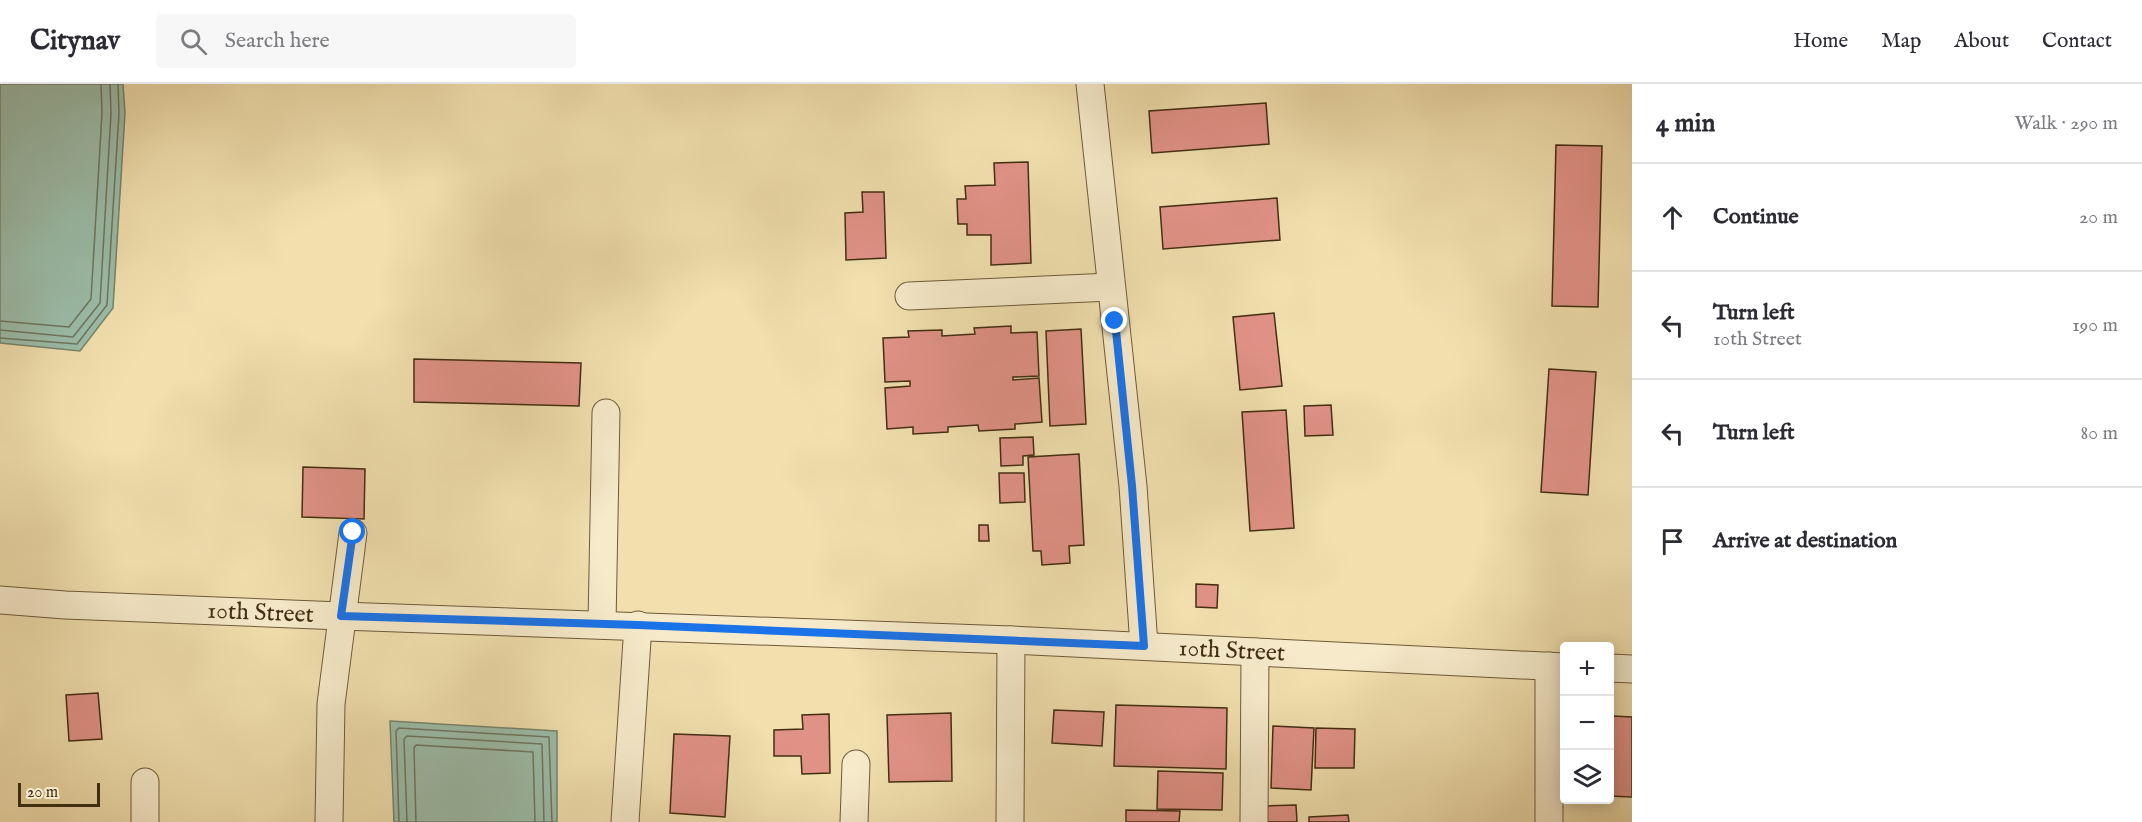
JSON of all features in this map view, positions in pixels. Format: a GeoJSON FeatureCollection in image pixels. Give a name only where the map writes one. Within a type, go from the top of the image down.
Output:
{"type":"FeatureCollection","features":[{"type":"Feature","properties":{"kind":"street"},"geometry":{"type":"LineString","coordinates":[[1090,84],[1132,486],[1144,646]]}},
{"type":"Feature","properties":{"kind":"street"},"geometry":{"type":"LineString","coordinates":[[909,296],[1111,287]]}},
{"type":"Feature","properties":{"kind":"street"},"geometry":{"type":"LineString","coordinates":[[602,624],[606,413]]}},
{"type":"Feature","properties":{"kind":"street"},"geometry":{"type":"LineString","coordinates":[[328,822],[331,704],[353,532]]}},
{"type":"Feature","properties":{"kind":"street","name":"10th Street"},"geometry":{"type":"LineString","coordinates":[[0,600],[65,605],[341,616],[1011,640],[1557,667]]}},
{"type":"Feature","properties":{"kind":"street"},"geometry":{"type":"LineString","coordinates":[[625,822],[638,625]]}},
{"type":"Feature","properties":{"kind":"street"},"geometry":{"type":"LineString","coordinates":[[1010,822],[1011,640]]}},
{"type":"Feature","properties":{"kind":"street"},"geometry":{"type":"LineString","coordinates":[[1254,822],[1255,652]]}},
{"type":"Feature","properties":{"kind":"street"},"geometry":{"type":"LineString","coordinates":[[1549,822],[1557,667]]}},
{"type":"Feature","properties":{"kind":"street"},"geometry":{"type":"LineString","coordinates":[[1614,668],[1632,669]]}},
{"type":"Feature","properties":{"kind":"street"},"geometry":{"type":"LineString","coordinates":[[854,822],[856,764]]}},
{"type":"Feature","properties":{"kind":"street"},"geometry":{"type":"LineString","coordinates":[[145,782],[145,822]]}},
{"type":"Feature","properties":{"kind":"water"},"geometry":{"type":"Polygon","coordinates":[[[0,84],[123,84],[125,113],[113,308],[80,351],[0,343],[0,84]]]}},
{"type":"Feature","properties":{"kind":"water"},"geometry":{"type":"Polygon","coordinates":[[[390,721],[557,731],[557,822],[394,822],[390,721]]]}},
{"type":"Feature","properties":{"kind":"building"},"geometry":{"type":"Polygon","coordinates":[[[1266,103],[1269,144],[1152,153],[1149,111],[1266,103]]]}},
{"type":"Feature","properties":{"kind":"building"},"geometry":{"type":"Polygon","coordinates":[[[1556,145],[1602,146],[1598,307],[1552,306],[1556,145]]]}},
{"type":"Feature","properties":{"kind":"building"},"geometry":{"type":"Polygon","coordinates":[[[1028,162],[1031,263],[991,265],[991,235],[967,235],[967,224],[958,224],[957,199],[966,199],[965,186],[995,185],[994,163],[1028,162]]]}},
{"type":"Feature","properties":{"kind":"building"},"geometry":{"type":"Polygon","coordinates":[[[862,192],[884,192],[886,258],[846,260],[845,213],[863,212],[862,192]]]}},
{"type":"Feature","properties":{"kind":"building"},"geometry":{"type":"Polygon","coordinates":[[[1277,198],[1280,240],[1163,249],[1160,207],[1277,198]]]}},
{"type":"Feature","properties":{"kind":"building"},"geometry":{"type":"Polygon","coordinates":[[[1274,313],[1282,386],[1240,390],[1233,317],[1274,313]]]}},
{"type":"Feature","properties":{"kind":"building"},"geometry":{"type":"Polygon","coordinates":[[[1011,326],[1011,333],[1037,332],[1039,376],[1013,377],[1013,380],[1039,378],[1042,422],[1015,424],[1015,429],[979,431],[978,425],[948,427],[948,432],[913,434],[913,427],[887,429],[885,388],[910,386],[910,381],[885,382],[883,338],[909,337],[908,331],[942,330],[942,336],[975,334],[974,328],[1011,326]]]}},
{"type":"Feature","properties":{"kind":"building"},"geometry":{"type":"Polygon","coordinates":[[[1081,329],[1086,424],[1050,426],[1046,331],[1081,329]]]}},
{"type":"Feature","properties":{"kind":"building"},"geometry":{"type":"Polygon","coordinates":[[[414,359],[581,363],[579,406],[414,402],[414,359]]]}},
{"type":"Feature","properties":{"kind":"building"},"geometry":{"type":"Polygon","coordinates":[[[1549,369],[1596,372],[1588,495],[1541,492],[1549,369]]]}},
{"type":"Feature","properties":{"kind":"building"},"geometry":{"type":"Polygon","coordinates":[[[1331,405],[1333,435],[1305,436],[1304,406],[1331,405]]]}},
{"type":"Feature","properties":{"kind":"building"},"geometry":{"type":"Polygon","coordinates":[[[1286,410],[1294,528],[1250,531],[1242,412],[1286,410]]]}},
{"type":"Feature","properties":{"kind":"building"},"geometry":{"type":"Polygon","coordinates":[[[1033,437],[1034,455],[1023,456],[1023,465],[1001,466],[1000,438],[1033,437]]]}},
{"type":"Feature","properties":{"kind":"building"},"geometry":{"type":"Polygon","coordinates":[[[1079,454],[1084,545],[1069,546],[1070,563],[1042,565],[1041,551],[1033,551],[1028,457],[1079,454]]]}},
{"type":"Feature","properties":{"kind":"building"},"geometry":{"type":"Polygon","coordinates":[[[303,467],[365,469],[364,519],[302,517],[303,467]]]}},
{"type":"Feature","properties":{"kind":"building"},"geometry":{"type":"Polygon","coordinates":[[[999,473],[1024,473],[1025,502],[1000,503],[999,473]]]}},
{"type":"Feature","properties":{"kind":"building"},"geometry":{"type":"Polygon","coordinates":[[[979,525],[988,525],[989,541],[979,541],[979,525]]]}},
{"type":"Feature","properties":{"kind":"building"},"geometry":{"type":"Polygon","coordinates":[[[1196,584],[1218,585],[1217,608],[1196,607],[1196,584]]]}},
{"type":"Feature","properties":{"kind":"building"},"geometry":{"type":"Polygon","coordinates":[[[98,693],[102,739],[69,741],[66,695],[98,693]]]}},
{"type":"Feature","properties":{"kind":"building"},"geometry":{"type":"Polygon","coordinates":[[[1116,705],[1227,708],[1226,769],[1114,766],[1116,705]]]}},
{"type":"Feature","properties":{"kind":"building"},"geometry":{"type":"Polygon","coordinates":[[[1054,710],[1104,712],[1102,746],[1052,743],[1054,710]]]}},
{"type":"Feature","properties":{"kind":"building"},"geometry":{"type":"Polygon","coordinates":[[[951,713],[952,781],[889,782],[887,715],[951,713]]]}},
{"type":"Feature","properties":{"kind":"building"},"geometry":{"type":"Polygon","coordinates":[[[829,714],[830,773],[802,774],[801,756],[774,756],[774,730],[803,729],[802,715],[829,714]]]}},
{"type":"Feature","properties":{"kind":"building"},"geometry":{"type":"Polygon","coordinates":[[[1614,716],[1632,717],[1632,797],[1614,796],[1614,716]]]}},
{"type":"Feature","properties":{"kind":"building"},"geometry":{"type":"Polygon","coordinates":[[[1273,726],[1314,728],[1311,790],[1271,788],[1273,726]]]}},
{"type":"Feature","properties":{"kind":"building"},"geometry":{"type":"Polygon","coordinates":[[[1316,728],[1355,729],[1354,768],[1315,768],[1316,728]]]}},
{"type":"Feature","properties":{"kind":"building"},"geometry":{"type":"Polygon","coordinates":[[[674,734],[730,736],[725,817],[670,813],[674,734]]]}},
{"type":"Feature","properties":{"kind":"building"},"geometry":{"type":"Polygon","coordinates":[[[1158,771],[1223,773],[1222,810],[1157,809],[1158,771]]]}},
{"type":"Feature","properties":{"kind":"building"},"geometry":{"type":"Polygon","coordinates":[[[1296,805],[1297,822],[1263,822],[1263,806],[1296,805]]]}},
{"type":"Feature","properties":{"kind":"building"},"geometry":{"type":"Polygon","coordinates":[[[1126,810],[1180,811],[1179,822],[1126,822],[1126,810]]]}},
{"type":"Feature","properties":{"kind":"building"},"geometry":{"type":"Polygon","coordinates":[[[1348,815],[1349,822],[1309,822],[1309,817],[1348,815]]]}},
{"type":"Feature","properties":{"kind":"route"},"geometry":{"type":"LineString","coordinates":[[353,532],[341,616],[638,625],[1144,646],[1132,486],[1115,321]]}}]}
